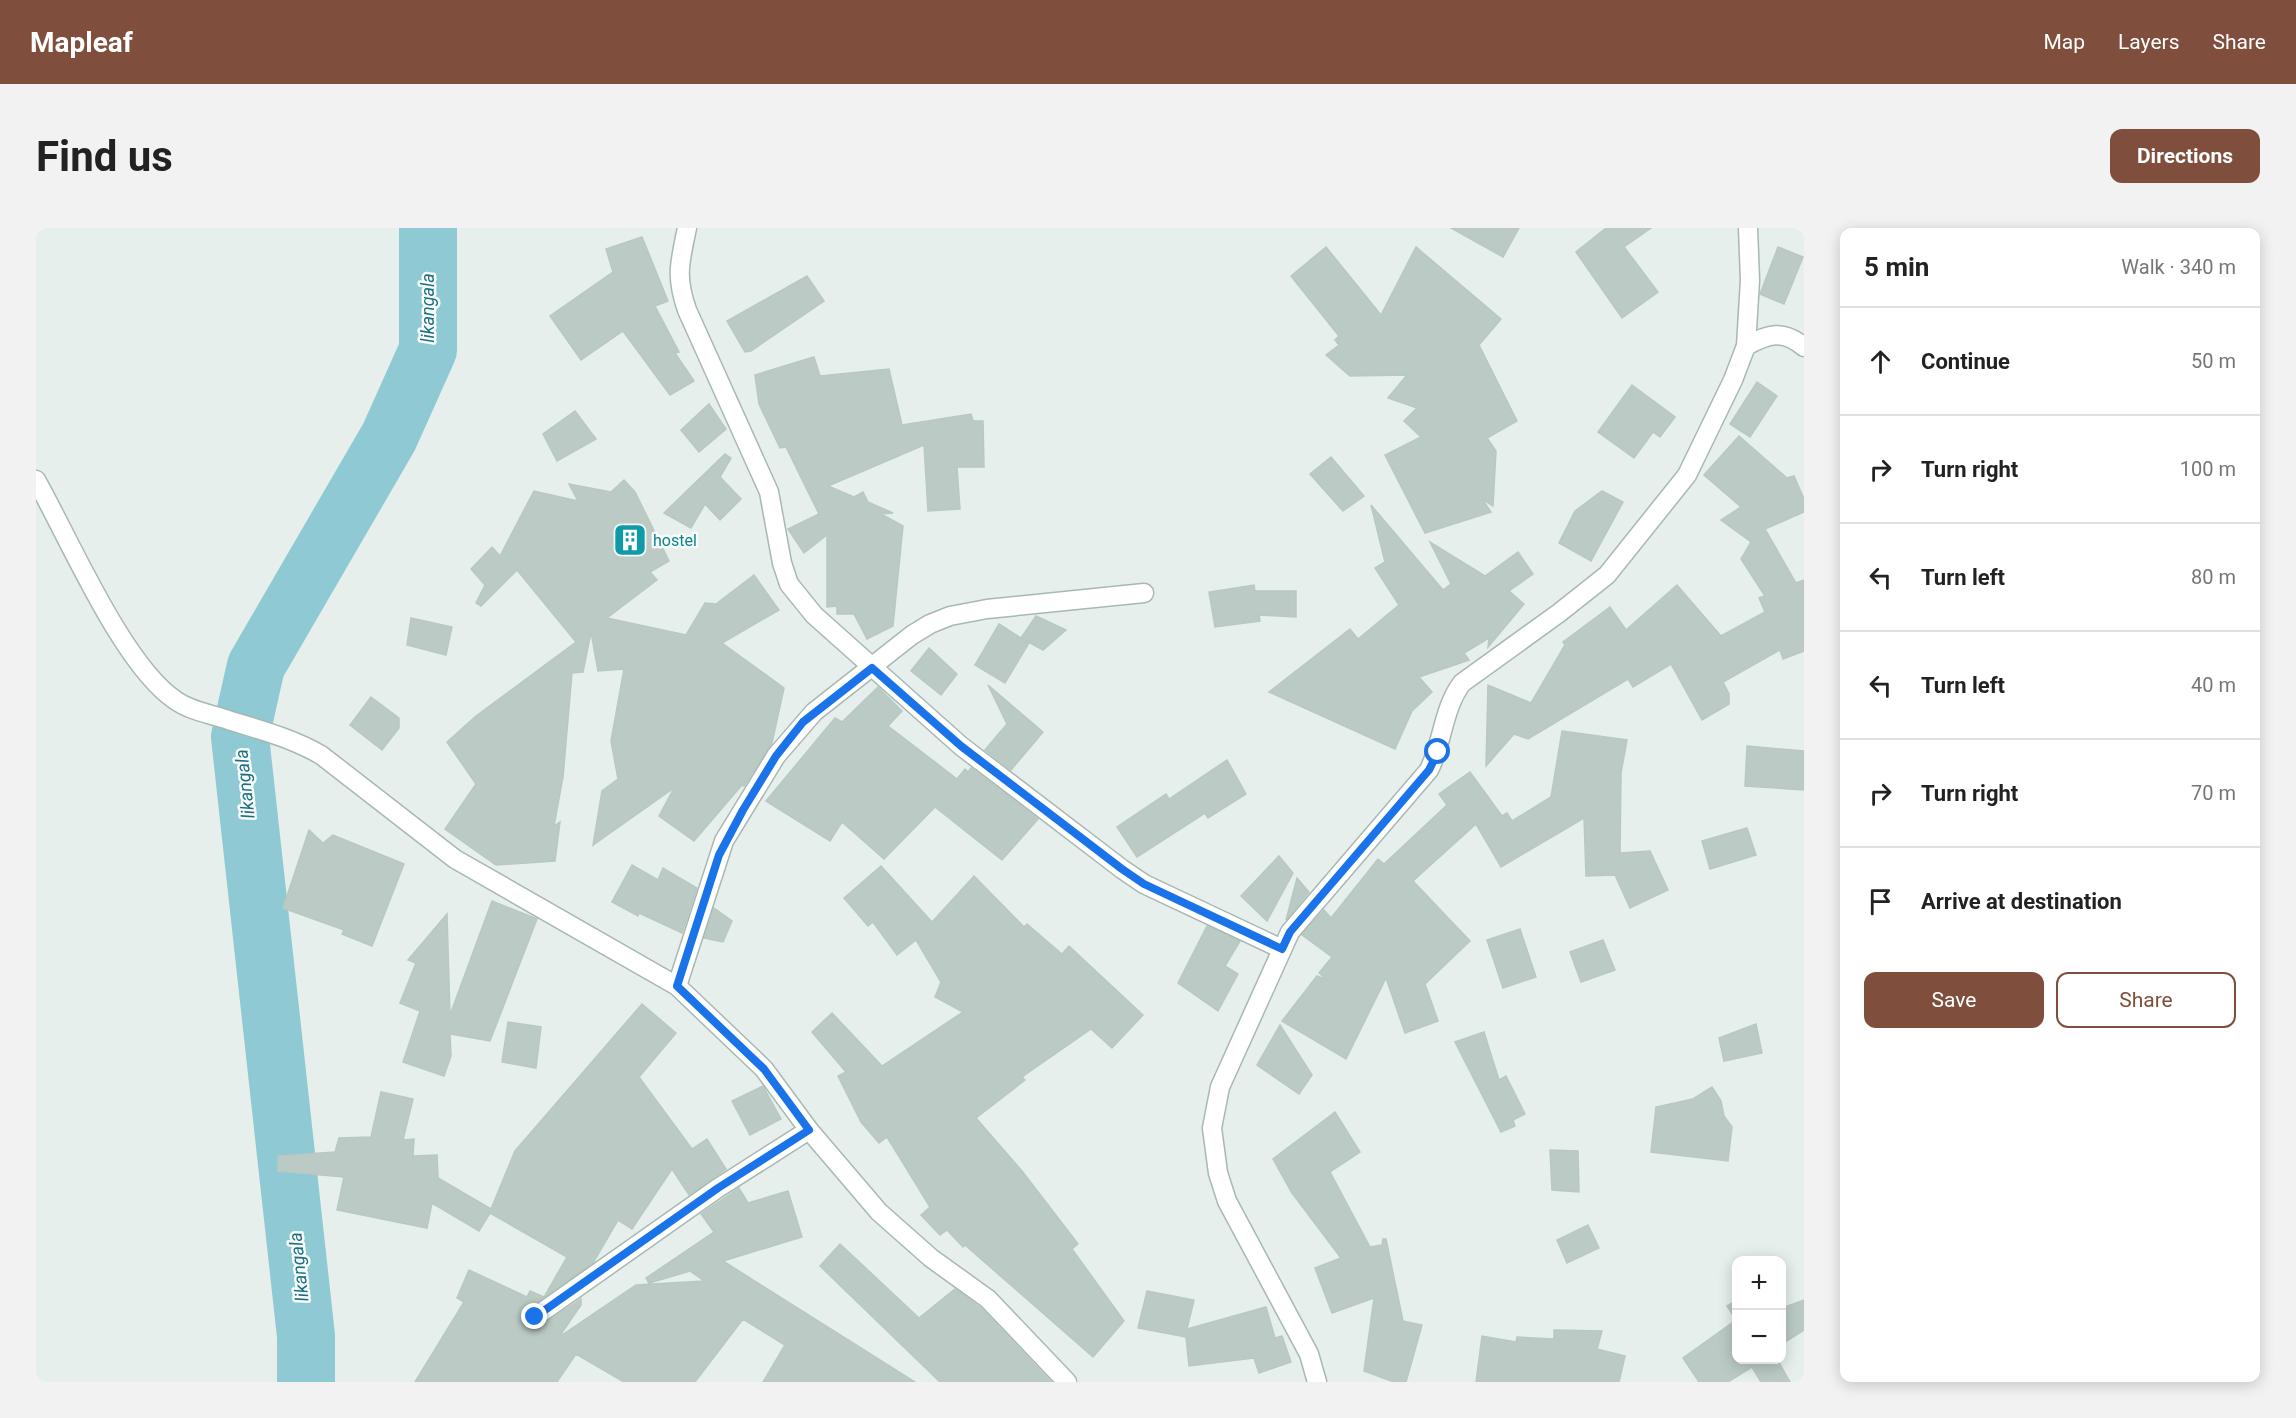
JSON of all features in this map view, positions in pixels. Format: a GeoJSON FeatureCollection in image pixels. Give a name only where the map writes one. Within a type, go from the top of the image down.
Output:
{"type":"FeatureCollection","features":[{"type":"Feature","properties":{"kind":"street"},"geometry":{"type":"LineString","coordinates":[[687,228],[679,266],[679,286],[687,310],[769,492],[782,563],[789,584],[814,615],[961,746],[1122,869],[1144,884],[1282,949]]}},
{"type":"Feature","properties":{"kind":"street"},"geometry":{"type":"LineString","coordinates":[[1317,1382],[1309,1354],[1227,1201],[1218,1173],[1212,1128],[1220,1088],[1290,932],[1429,770],[1438,752],[1453,694],[1462,682],[1559,613],[1607,575],[1680,484],[1733,380],[1746,346],[1749,280],[1748,228]]}},
{"type":"Feature","properties":{"kind":"street"},"geometry":{"type":"LineString","coordinates":[[1746,346],[1764,336],[1778,334],[1790,336],[1804,347]]}},
{"type":"Feature","properties":{"kind":"street"},"geometry":{"type":"LineString","coordinates":[[36,480],[111,619],[154,680],[184,705],[297,741],[321,755],[455,859],[677,986],[764,1069],[809,1130],[879,1212],[931,1258],[988,1299],[1067,1382]]}},
{"type":"Feature","properties":{"kind":"street"},"geometry":{"type":"LineString","coordinates":[[677,986],[724,842],[776,756],[803,722],[917,632],[950,616],[987,609],[1144,593]]}},
{"type":"Feature","properties":{"kind":"street"},"geometry":{"type":"LineString","coordinates":[[535,1317],[718,1188],[809,1130]]}},
{"type":"Feature","properties":{"kind":"building"},"geometry":{"type":"Polygon","coordinates":[[[1451,228],[1519,228],[1503,257],[1451,228]]]}},
{"type":"Feature","properties":{"kind":"building"},"geometry":{"type":"Polygon","coordinates":[[[1606,228],[1651,228],[1624,247],[1658,292],[1622,318],[1576,252],[1606,228]]]}},
{"type":"Feature","properties":{"kind":"building"},"geometry":{"type":"Polygon","coordinates":[[[642,237],[668,301],[655,306],[679,352],[675,353],[694,381],[670,395],[623,331],[581,360],[550,316],[613,272],[606,249],[642,237]]]}},
{"type":"Feature","properties":{"kind":"building"},"geometry":{"type":"Polygon","coordinates":[[[1326,247],[1381,315],[1416,247],[1501,319],[1479,345],[1517,421],[1487,438],[1496,451],[1493,506],[1482,499],[1491,512],[1425,533],[1385,455],[1421,437],[1404,421],[1417,408],[1388,398],[1407,375],[1350,376],[1326,355],[1339,345],[1335,340],[1339,336],[1291,276],[1326,247]]]}},
{"type":"Feature","properties":{"kind":"building"},"geometry":{"type":"Polygon","coordinates":[[[1778,247],[1803,257],[1784,304],[1760,294],[1778,247]]]}},
{"type":"Feature","properties":{"kind":"building"},"geometry":{"type":"Polygon","coordinates":[[[807,276],[824,301],[751,351],[745,352],[727,321],[807,276]]]}},
{"type":"Feature","properties":{"kind":"building"},"geometry":{"type":"Polygon","coordinates":[[[814,357],[820,376],[889,369],[902,425],[971,414],[973,421],[983,421],[984,467],[957,467],[960,509],[928,511],[924,445],[828,486],[854,497],[863,492],[868,502],[893,513],[881,514],[903,526],[893,626],[867,639],[854,614],[837,614],[837,606],[827,607],[827,535],[804,553],[788,529],[819,514],[786,447],[780,448],[759,404],[755,375],[814,357]]]}},
{"type":"Feature","properties":{"kind":"building"},"geometry":{"type":"Polygon","coordinates":[[[1757,382],[1777,396],[1750,437],[1730,424],[1757,382]]]}},
{"type":"Feature","properties":{"kind":"building"},"geometry":{"type":"Polygon","coordinates":[[[1632,385],[1675,417],[1660,437],[1653,432],[1634,458],[1598,432],[1632,385]]]}},
{"type":"Feature","properties":{"kind":"building"},"geometry":{"type":"Polygon","coordinates":[[[709,404],[726,429],[699,452],[681,430],[709,404]]]}},
{"type":"Feature","properties":{"kind":"building"},"geometry":{"type":"Polygon","coordinates":[[[575,411],[596,439],[557,461],[543,434],[575,411]]]}},
{"type":"Feature","properties":{"kind":"building"},"geometry":{"type":"Polygon","coordinates":[[[1739,436],[1787,478],[1794,476],[1804,499],[1804,512],[1765,529],[1796,583],[1804,580],[1804,651],[1783,659],[1780,650],[1723,682],[1729,694],[1729,704],[1702,720],[1671,664],[1633,687],[1628,679],[1528,739],[1514,734],[1486,766],[1488,685],[1531,703],[1565,645],[1563,642],[1610,607],[1626,630],[1677,585],[1721,636],[1765,612],[1759,598],[1765,596],[1741,559],[1751,542],[1721,520],[1741,507],[1704,475],[1739,436]]]}},
{"type":"Feature","properties":{"kind":"building"},"geometry":{"type":"Polygon","coordinates":[[[725,454],[731,458],[720,477],[741,499],[720,520],[705,504],[691,528],[664,513],[725,454]]]}},
{"type":"Feature","properties":{"kind":"building"},"geometry":{"type":"Polygon","coordinates":[[[1331,457],[1364,496],[1343,511],[1310,474],[1331,457]]]}},
{"type":"Feature","properties":{"kind":"building"},"geometry":{"type":"Polygon","coordinates":[[[624,480],[635,492],[669,561],[650,572],[657,580],[607,618],[686,635],[705,603],[716,604],[754,575],[779,610],[722,643],[784,688],[772,743],[744,786],[742,785],[694,841],[659,816],[674,788],[593,845],[602,791],[618,779],[611,741],[624,669],[598,671],[591,632],[583,672],[572,673],[563,777],[554,826],[560,822],[555,861],[496,865],[445,829],[476,784],[447,742],[476,716],[576,642],[517,570],[481,606],[476,603],[485,585],[471,569],[492,547],[500,556],[534,491],[578,501],[569,484],[611,492],[624,480]]]}},
{"type":"Feature","properties":{"kind":"building"},"geometry":{"type":"Polygon","coordinates":[[[1602,491],[1623,502],[1591,561],[1559,543],[1575,511],[1602,491]]]}},
{"type":"Feature","properties":{"kind":"building"},"geometry":{"type":"Polygon","coordinates":[[[1371,505],[1443,590],[1451,584],[1430,542],[1485,576],[1518,552],[1533,574],[1509,591],[1524,604],[1488,647],[1489,638],[1464,653],[1469,660],[1419,677],[1432,692],[1412,711],[1395,749],[1269,692],[1350,629],[1358,639],[1399,605],[1375,568],[1385,562],[1371,505]]]}},
{"type":"Feature","properties":{"kind":"building"},"geometry":{"type":"Polygon","coordinates":[[[1254,585],[1255,591],[1296,591],[1296,617],[1259,615],[1260,621],[1215,627],[1209,592],[1254,585]]]}},
{"type":"Feature","properties":{"kind":"building"},"geometry":{"type":"Polygon","coordinates":[[[1036,616],[1066,630],[1043,650],[1021,638],[1036,616]]]}},
{"type":"Feature","properties":{"kind":"building"},"geometry":{"type":"Polygon","coordinates":[[[411,618],[452,627],[446,655],[407,645],[411,618]]]}},
{"type":"Feature","properties":{"kind":"building"},"geometry":{"type":"Polygon","coordinates":[[[999,624],[1029,643],[1005,683],[975,665],[999,624]]]}},
{"type":"Feature","properties":{"kind":"building"},"geometry":{"type":"Polygon","coordinates":[[[929,648],[957,674],[941,695],[911,671],[929,648]]]}},
{"type":"Feature","properties":{"kind":"building"},"geometry":{"type":"Polygon","coordinates":[[[988,685],[1043,732],[1011,770],[985,750],[1007,724],[988,685]]]}},
{"type":"Feature","properties":{"kind":"building"},"geometry":{"type":"Polygon","coordinates":[[[878,687],[902,711],[888,726],[957,779],[965,769],[968,772],[971,768],[1038,819],[1002,860],[935,807],[884,859],[842,822],[830,841],[766,801],[835,718],[842,722],[878,687]]]}},
{"type":"Feature","properties":{"kind":"building"},"geometry":{"type":"Polygon","coordinates":[[[371,697],[399,718],[399,728],[382,750],[350,725],[371,697]]]}},
{"type":"Feature","properties":{"kind":"building"},"geometry":{"type":"Polygon","coordinates":[[[1562,731],[1627,740],[1621,773],[1620,853],[1650,851],[1668,890],[1630,908],[1615,875],[1586,876],[1584,818],[1501,867],[1476,824],[1413,881],[1470,941],[1425,984],[1438,1021],[1405,1033],[1386,978],[1346,1059],[1282,1021],[1317,976],[1327,980],[1319,973],[1332,957],[1302,935],[1324,910],[1331,918],[1378,859],[1384,864],[1447,805],[1439,794],[1470,772],[1502,816],[1507,813],[1512,821],[1551,797],[1562,731]]]}},
{"type":"Feature","properties":{"kind":"building"},"geometry":{"type":"Polygon","coordinates":[[[1747,746],[1804,751],[1804,790],[1745,786],[1747,746]]]}},
{"type":"Feature","properties":{"kind":"building"},"geometry":{"type":"Polygon","coordinates":[[[1227,760],[1246,794],[1208,818],[1205,813],[1137,857],[1117,827],[1166,794],[1169,799],[1227,760]]]}},
{"type":"Feature","properties":{"kind":"building"},"geometry":{"type":"Polygon","coordinates":[[[1747,828],[1756,855],[1710,869],[1702,841],[1747,828]]]}},
{"type":"Feature","properties":{"kind":"building"},"geometry":{"type":"Polygon","coordinates":[[[309,830],[323,843],[333,835],[404,864],[372,946],[342,934],[344,930],[283,908],[309,830]]]}},
{"type":"Feature","properties":{"kind":"building"},"geometry":{"type":"Polygon","coordinates":[[[1279,856],[1293,873],[1267,921],[1241,896],[1279,856]]]}},
{"type":"Feature","properties":{"kind":"building"},"geometry":{"type":"Polygon","coordinates":[[[632,865],[658,880],[663,868],[697,888],[682,933],[639,913],[638,916],[612,902],[632,865]]]}},
{"type":"Feature","properties":{"kind":"building"},"geometry":{"type":"Polygon","coordinates":[[[881,866],[932,922],[974,876],[1024,927],[1027,924],[1062,954],[1069,946],[1143,1015],[1112,1048],[1091,1029],[1022,1077],[1025,1080],[976,1118],[1022,1171],[1078,1244],[1072,1249],[1124,1321],[1093,1357],[965,1245],[963,1247],[947,1230],[940,1235],[921,1215],[930,1207],[887,1137],[879,1143],[861,1122],[838,1076],[846,1072],[812,1032],[832,1013],[882,1066],[963,1012],[935,997],[941,982],[916,940],[897,955],[873,922],[868,926],[844,898],[881,866]]]}},
{"type":"Feature","properties":{"kind":"building"},"geometry":{"type":"Polygon","coordinates":[[[1297,878],[1309,892],[1286,920],[1297,878]]]}},
{"type":"Feature","properties":{"kind":"building"},"geometry":{"type":"Polygon","coordinates":[[[492,901],[537,919],[490,1041],[450,1034],[451,1056],[444,1076],[403,1062],[420,1011],[400,1003],[416,963],[408,960],[447,914],[450,1015],[492,901]]]}},
{"type":"Feature","properties":{"kind":"building"},"geometry":{"type":"Polygon","coordinates":[[[714,908],[732,921],[723,942],[704,938],[714,908]]]}},
{"type":"Feature","properties":{"kind":"building"},"geometry":{"type":"Polygon","coordinates":[[[1207,926],[1240,941],[1225,966],[1238,974],[1218,1011],[1178,983],[1207,926]]]}},
{"type":"Feature","properties":{"kind":"building"},"geometry":{"type":"Polygon","coordinates":[[[1520,929],[1536,977],[1503,988],[1487,940],[1520,929]]]}},
{"type":"Feature","properties":{"kind":"building"},"geometry":{"type":"Polygon","coordinates":[[[1603,940],[1615,970],[1581,982],[1570,952],[1603,940]]]}},
{"type":"Feature","properties":{"kind":"building"},"geometry":{"type":"Polygon","coordinates":[[[642,1004],[676,1033],[639,1077],[692,1149],[707,1139],[726,1169],[689,1195],[672,1169],[632,1229],[618,1220],[593,1263],[529,1308],[524,1317],[526,1324],[535,1328],[541,1326],[581,1299],[581,1305],[559,1337],[636,1285],[704,1281],[690,1271],[649,1283],[646,1278],[714,1232],[701,1214],[739,1188],[748,1203],[788,1191],[802,1237],[723,1261],[915,1382],[763,1382],[785,1345],[743,1319],[695,1382],[624,1382],[576,1354],[557,1382],[415,1382],[464,1302],[457,1298],[469,1270],[527,1297],[530,1291],[544,1297],[567,1257],[490,1213],[479,1231],[432,1203],[427,1228],[337,1210],[344,1177],[278,1171],[278,1156],[335,1152],[339,1138],[371,1137],[381,1092],[413,1099],[403,1140],[414,1139],[413,1156],[437,1155],[438,1178],[491,1209],[515,1151],[642,1004]]]}},
{"type":"Feature","properties":{"kind":"building"},"geometry":{"type":"Polygon","coordinates":[[[508,1022],[541,1027],[536,1068],[502,1062],[508,1022]]]}},
{"type":"Feature","properties":{"kind":"building"},"geometry":{"type":"Polygon","coordinates":[[[1756,1024],[1762,1053],[1724,1061],[1719,1038],[1756,1024]]]}},
{"type":"Feature","properties":{"kind":"building"},"geometry":{"type":"Polygon","coordinates":[[[1280,1025],[1312,1075],[1299,1094],[1257,1065],[1280,1025]]]}},
{"type":"Feature","properties":{"kind":"building"},"geometry":{"type":"Polygon","coordinates":[[[1484,1032],[1499,1080],[1506,1076],[1525,1114],[1513,1120],[1515,1126],[1501,1132],[1455,1042],[1484,1032]]]}},
{"type":"Feature","properties":{"kind":"building"},"geometry":{"type":"Polygon","coordinates":[[[763,1086],[781,1119],[750,1135],[732,1101],[763,1086]]]}},
{"type":"Feature","properties":{"kind":"building"},"geometry":{"type":"Polygon","coordinates":[[[1712,1087],[1721,1101],[1724,1116],[1732,1127],[1728,1161],[1651,1152],[1656,1107],[1693,1099],[1712,1087]]]}},
{"type":"Feature","properties":{"kind":"building"},"geometry":{"type":"Polygon","coordinates":[[[1335,1112],[1360,1152],[1330,1172],[1370,1247],[1382,1245],[1383,1239],[1386,1239],[1403,1321],[1422,1325],[1406,1382],[1394,1382],[1364,1371],[1374,1298],[1332,1313],[1315,1268],[1341,1258],[1292,1193],[1273,1159],[1335,1112]]]}},
{"type":"Feature","properties":{"kind":"building"},"geometry":{"type":"Polygon","coordinates":[[[1550,1150],[1578,1151],[1579,1192],[1552,1190],[1550,1150]]]}},
{"type":"Feature","properties":{"kind":"building"},"geometry":{"type":"Polygon","coordinates":[[[1588,1225],[1599,1248],[1567,1263],[1557,1240],[1588,1225]]]}},
{"type":"Feature","properties":{"kind":"building"},"geometry":{"type":"Polygon","coordinates":[[[840,1244],[919,1318],[955,1289],[981,1308],[1051,1382],[940,1382],[820,1266],[840,1244]]]}},
{"type":"Feature","properties":{"kind":"building"},"geometry":{"type":"Polygon","coordinates":[[[1147,1291],[1194,1300],[1187,1329],[1266,1307],[1275,1338],[1282,1336],[1291,1362],[1259,1373],[1254,1358],[1189,1366],[1186,1337],[1138,1328],[1147,1291]]]}},
{"type":"Feature","properties":{"kind":"building"},"geometry":{"type":"Polygon","coordinates":[[[1804,1300],[1804,1330],[1786,1341],[1786,1310],[1786,1307],[1804,1300]]]}},
{"type":"Feature","properties":{"kind":"building"},"geometry":{"type":"Polygon","coordinates":[[[1732,1303],[1732,1314],[1727,1306],[1732,1303]]]}},
{"type":"Feature","properties":{"kind":"building"},"geometry":{"type":"Polygon","coordinates":[[[1732,1323],[1732,1364],[1780,1364],[1790,1382],[1761,1382],[1752,1367],[1728,1382],[1699,1382],[1683,1358],[1732,1323]]]}},
{"type":"Feature","properties":{"kind":"building"},"geometry":{"type":"Polygon","coordinates":[[[1554,1330],[1602,1331],[1597,1349],[1625,1356],[1619,1382],[1476,1382],[1482,1336],[1516,1342],[1517,1337],[1554,1339],[1554,1330]]]}},
{"type":"Feature","properties":{"kind":"waterway","name":"likangala"},"geometry":{"type":"LineString","coordinates":[[306,1382],[306,1336],[240,737],[256,666],[389,437],[428,350],[428,228]]}},
{"type":"Feature","properties":{"kind":"place","name":"hostel"},"geometry":{"type":"Point","coordinates":[630,540]}},
{"type":"Feature","properties":{"kind":"route"},"geometry":{"type":"LineString","coordinates":[[535,1317],[560,1297],[718,1188],[809,1130],[764,1069],[677,986],[726,838],[776,756],[803,722],[872,668],[961,746],[1122,869],[1144,884],[1282,949],[1290,932],[1429,770],[1438,752]]}}]}
